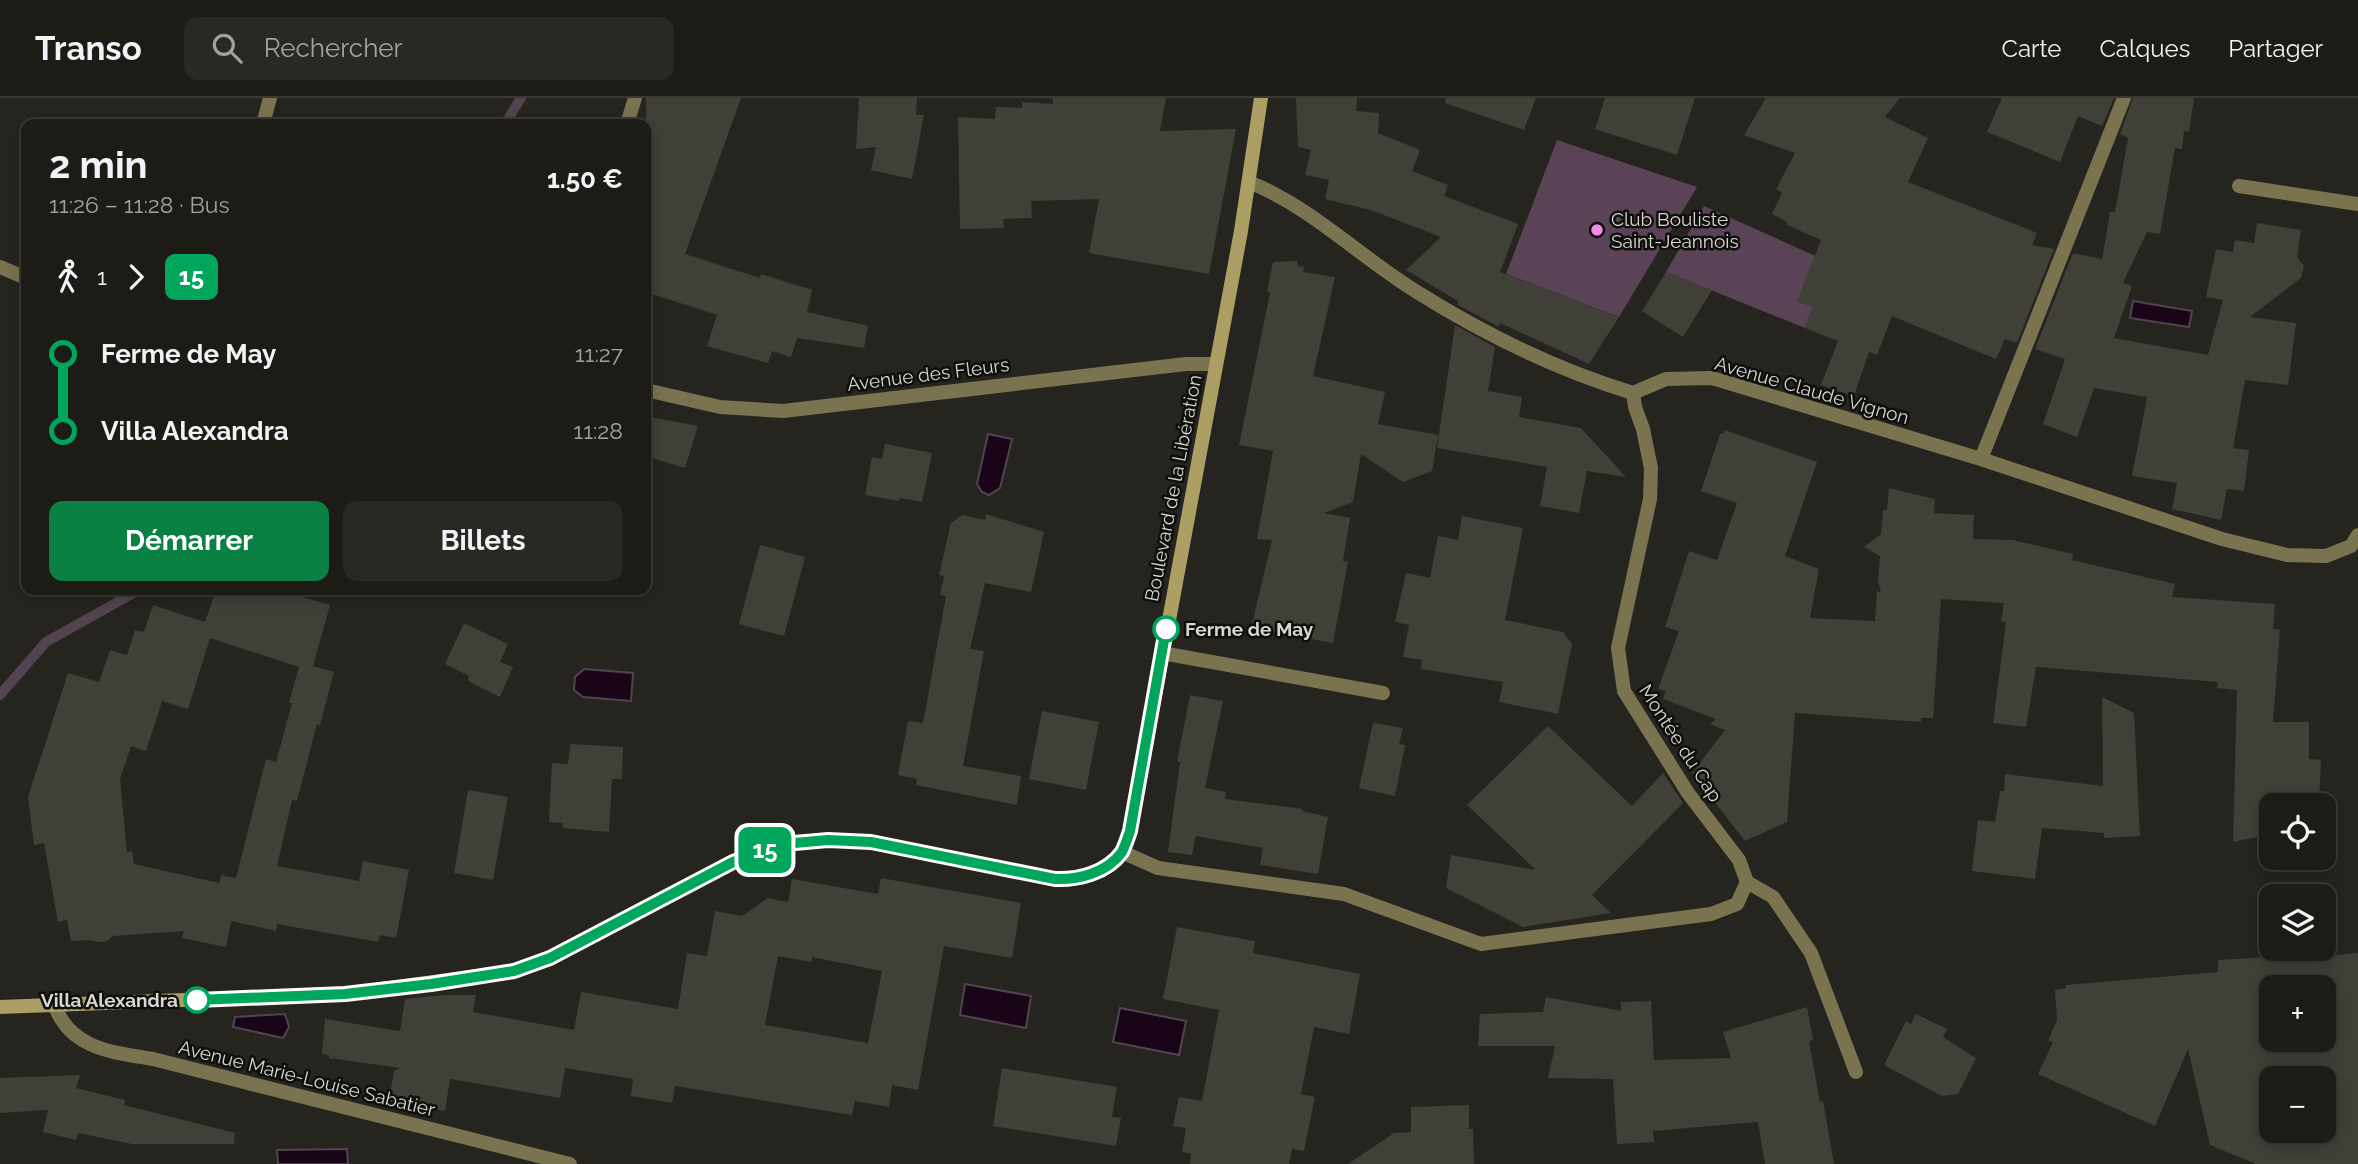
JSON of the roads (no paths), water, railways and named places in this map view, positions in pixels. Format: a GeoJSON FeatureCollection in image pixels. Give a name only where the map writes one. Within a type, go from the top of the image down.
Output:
{"type":"FeatureCollection","features":[{"type":"Feature","properties":{"kind":"main road"},"geometry":{"type":"LineString","coordinates":[[1249,182],[1261,98]]}},
{"type":"Feature","properties":{"kind":"main road","name":"Boulevard de la Libération"},"geometry":{"type":"LineString","coordinates":[[1122,852],[1130,831],[1249,182]]}},
{"type":"Feature","properties":{"kind":"main road"},"geometry":{"type":"LineString","coordinates":[[0,1007],[345,994],[514,971],[550,958],[733,862],[783,844],[828,840],[871,842],[1055,879],[1074,880],[1108,865],[1122,852]]}},
{"type":"Feature","properties":{"kind":"street"},"geometry":{"type":"LineString","coordinates":[[264,119],[270,98]]}},
{"type":"Feature","properties":{"kind":"street"},"geometry":{"type":"LineString","coordinates":[[629,119],[635,98]]}},
{"type":"Feature","properties":{"kind":"street"},"geometry":{"type":"LineString","coordinates":[[1980,459],[2124,98]]}},
{"type":"Feature","properties":{"kind":"street"},"geometry":{"type":"LineString","coordinates":[[1249,182],[1276,192],[1417,292],[1464,318],[1592,380],[1633,393]]}},
{"type":"Feature","properties":{"kind":"street"},"geometry":{"type":"LineString","coordinates":[[2239,186],[2358,204]]}},
{"type":"Feature","properties":{"kind":"street"},"geometry":{"type":"LineString","coordinates":[[0,267],[21,276]]}},
{"type":"Feature","properties":{"kind":"street","name":"Avenue des Fleurs"},"geometry":{"type":"LineString","coordinates":[[651,391],[720,407],[783,411],[1172,365],[1216,365]]}},
{"type":"Feature","properties":{"kind":"street","name":"Avenue Claude Vignon"},"geometry":{"type":"LineString","coordinates":[[1633,393],[1666,379],[1712,378],[1980,459],[2222,539],[2287,555],[2326,556],[2356,543]]}},
{"type":"Feature","properties":{"kind":"street","name":"Montée du Cap"},"geometry":{"type":"LineString","coordinates":[[1633,393],[1651,468],[1650,499],[1618,649],[1624,691],[1688,793],[1739,860],[1747,882]]}},
{"type":"Feature","properties":{"kind":"street"},"geometry":{"type":"LineString","coordinates":[[1162,653],[1383,694]]}},
{"type":"Feature","properties":{"kind":"street"},"geometry":{"type":"LineString","coordinates":[[1122,852],[1158,868],[1344,894],[1481,944],[1711,914],[1737,904],[1747,882],[1773,897],[1811,953],[1856,1072]]}},
{"type":"Feature","properties":{"kind":"street","name":"Avenue Marie-Louise Sabatier"},"geometry":{"type":"LineString","coordinates":[[54,1004],[60,1021],[78,1039],[105,1051],[153,1059],[569,1164]]}},
{"type":"Feature","properties":{"kind":"waterway"},"geometry":{"type":"LineString","coordinates":[[508,119],[521,98]]}},
{"type":"Feature","properties":{"kind":"waterway"},"geometry":{"type":"LineString","coordinates":[[0,695],[46,642],[130,595]]}},
{"type":"Feature","properties":{"kind":"place","name":"Club Bouliste Saint-Jeannois"},"geometry":{"type":"Point","coordinates":[1597,230]}},
{"type":"Feature","properties":{"kind":"place","name":"Ferme de May"},"geometry":{"type":"Point","coordinates":[1166,629]}},
{"type":"Feature","properties":{"kind":"place","name":"Villa Alexandra"},"geometry":{"type":"Point","coordinates":[197,1000]}}]}
